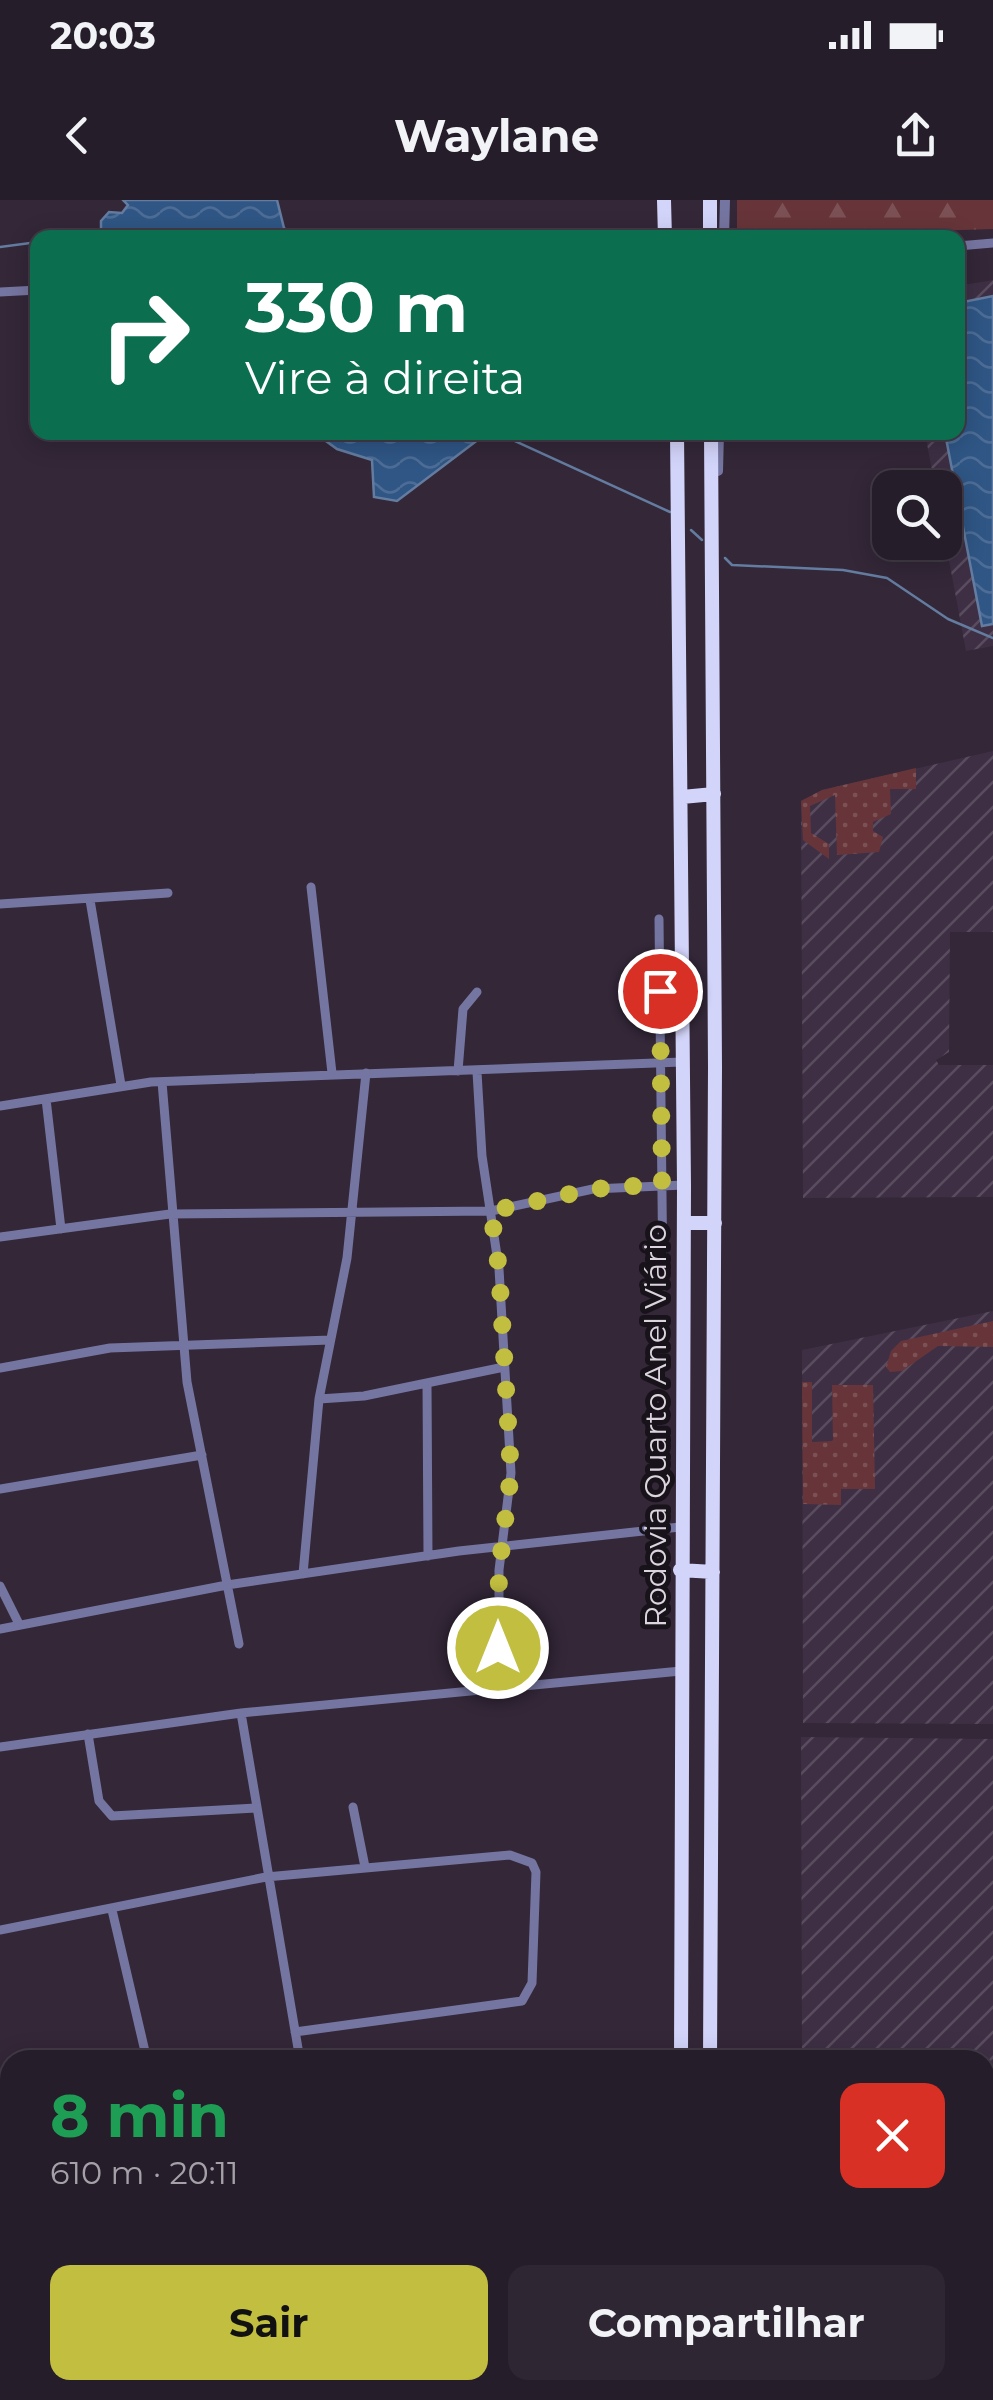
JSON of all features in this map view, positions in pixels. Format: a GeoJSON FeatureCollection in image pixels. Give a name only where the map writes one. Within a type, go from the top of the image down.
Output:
{"type":"FeatureCollection","features":[{"type":"Feature","properties":{"kind":"highway"},"geometry":{"type":"LineString","coordinates":[[664,200],[665,230]]}},
{"type":"Feature","properties":{"kind":"highway"},"geometry":{"type":"LineString","coordinates":[[710,200],[710,230]]}},
{"type":"Feature","properties":{"kind":"highway","name":"Rodovia Quarto Anel Viário"},"geometry":{"type":"LineString","coordinates":[[676,440],[684,1186],[681,2050]]}},
{"type":"Feature","properties":{"kind":"highway","name":"Rodovia Quarto Anel Viário"},"geometry":{"type":"LineString","coordinates":[[710,2050],[715,1223],[711,440]]}},
{"type":"Feature","properties":{"kind":"highway"},"geometry":{"type":"LineString","coordinates":[[682,798],[714,794]]}},
{"type":"Feature","properties":{"kind":"highway"},"geometry":{"type":"LineString","coordinates":[[684,1223],[715,1223]]}},
{"type":"Feature","properties":{"kind":"highway"},"geometry":{"type":"LineString","coordinates":[[680,1570],[713,1572]]}},
{"type":"Feature","properties":{"kind":"highway"},"geometry":{"type":"LineString","coordinates":[[681,1671],[712,1658]]}},
{"type":"Feature","properties":{"kind":"street"},"geometry":{"type":"LineString","coordinates":[[724,200],[724,230]]}},
{"type":"Feature","properties":{"kind":"street"},"geometry":{"type":"LineString","coordinates":[[965,245],[993,243]]}},
{"type":"Feature","properties":{"kind":"street"},"geometry":{"type":"LineString","coordinates":[[0,292],[30,290]]}},
{"type":"Feature","properties":{"kind":"street"},"geometry":{"type":"LineString","coordinates":[[712,562],[719,440]]}},
{"type":"Feature","properties":{"kind":"street"},"geometry":{"type":"LineString","coordinates":[[311,887],[332,1073]]}},
{"type":"Feature","properties":{"kind":"street"},"geometry":{"type":"LineString","coordinates":[[0,904],[168,893]]}},
{"type":"Feature","properties":{"kind":"street"},"geometry":{"type":"LineString","coordinates":[[90,900],[120,1086]]}},
{"type":"Feature","properties":{"kind":"street"},"geometry":{"type":"LineString","coordinates":[[659,919],[663,1287]]}},
{"type":"Feature","properties":{"kind":"street"},"geometry":{"type":"LineString","coordinates":[[458,1071],[463,1009],[477,992]]}},
{"type":"Feature","properties":{"kind":"street"},"geometry":{"type":"LineString","coordinates":[[0,1106],[162,1082],[682,1062]]}},
{"type":"Feature","properties":{"kind":"street"},"geometry":{"type":"LineString","coordinates":[[477,1072],[511,1473],[501,1545],[498,1689]]}},
{"type":"Feature","properties":{"kind":"street"},"geometry":{"type":"LineString","coordinates":[[304,1574],[319,1399],[353,1212],[366,1074]]}},
{"type":"Feature","properties":{"kind":"street"},"geometry":{"type":"LineString","coordinates":[[162,1082],[183,1344],[239,1644]]}},
{"type":"Feature","properties":{"kind":"street"},"geometry":{"type":"LineString","coordinates":[[46,1099],[61,1229]]}},
{"type":"Feature","properties":{"kind":"street"},"geometry":{"type":"LineString","coordinates":[[0,1237],[170,1214],[491,1211],[593,1189],[684,1186]]}},
{"type":"Feature","properties":{"kind":"street"},"geometry":{"type":"LineString","coordinates":[[0,1368],[100,1350],[330,1340]]}},
{"type":"Feature","properties":{"kind":"street"},"geometry":{"type":"LineString","coordinates":[[319,1399],[348,1399],[504,1367]]}},
{"type":"Feature","properties":{"kind":"street"},"geometry":{"type":"LineString","coordinates":[[427,1383],[428,1556]]}},
{"type":"Feature","properties":{"kind":"street"},"geometry":{"type":"LineString","coordinates":[[0,1488],[202,1455]]}},
{"type":"Feature","properties":{"kind":"street"},"geometry":{"type":"LineString","coordinates":[[0,1628],[227,1585],[501,1545],[680,1528]]}},
{"type":"Feature","properties":{"kind":"street"},"geometry":{"type":"LineString","coordinates":[[0,1586],[19,1624]]}},
{"type":"Feature","properties":{"kind":"street"},"geometry":{"type":"LineString","coordinates":[[0,1747],[241,1713],[681,1671]]}},
{"type":"Feature","properties":{"kind":"street"},"geometry":{"type":"LineString","coordinates":[[241,1713],[298,2050]]}},
{"type":"Feature","properties":{"kind":"street"},"geometry":{"type":"LineString","coordinates":[[88,1734],[100,1801],[112,1816],[256,1808]]}},
{"type":"Feature","properties":{"kind":"street"},"geometry":{"type":"LineString","coordinates":[[353,1807],[365,1866]]}},
{"type":"Feature","properties":{"kind":"street"},"geometry":{"type":"LineString","coordinates":[[0,1930],[266,1876],[510,1855],[532,1863],[536,1872],[530,1990],[522,2001],[295,2032]]}},
{"type":"Feature","properties":{"kind":"street"},"geometry":{"type":"LineString","coordinates":[[112,1910],[146,2050]]}},
{"type":"Feature","properties":{"kind":"shaded area"},"geometry":{"type":"Polygon","coordinates":[[[993,280],[993,646],[966,651],[949,560],[962,560],[962,470],[932,470],[926,440],[965,440],[965,285],[993,280]]]}},
{"type":"Feature","properties":{"kind":"shaded area"},"geometry":{"type":"Polygon","coordinates":[[[993,751],[993,932],[950,932],[949,1052],[936,1060],[939,1065],[993,1065],[993,1197],[803,1198],[801,801],[822,790],[993,751]]]}},
{"type":"Feature","properties":{"kind":"shaded area"},"geometry":{"type":"Polygon","coordinates":[[[993,1311],[993,1724],[803,1723],[802,1350],[993,1311]]]}},
{"type":"Feature","properties":{"kind":"shaded area"},"geometry":{"type":"Polygon","coordinates":[[[801,1737],[993,1739],[993,2050],[802,2050],[801,1737]]]}},
{"type":"Feature","properties":{"kind":"green space"},"geometry":{"type":"Polygon","coordinates":[[[737,200],[993,200],[993,229],[737,230],[737,200]]]}},
{"type":"Feature","properties":{"kind":"green space"},"geometry":{"type":"Polygon","coordinates":[[[916,768],[916,789],[890,789],[891,814],[873,822],[873,831],[883,837],[879,852],[837,855],[835,795],[810,806],[811,833],[829,844],[829,859],[803,840],[801,801],[822,790],[916,768]]]}},
{"type":"Feature","properties":{"kind":"green space"},"geometry":{"type":"Polygon","coordinates":[[[993,1321],[993,1347],[938,1346],[902,1371],[890,1372],[886,1367],[891,1351],[901,1341],[993,1321]]]}},
{"type":"Feature","properties":{"kind":"green space"},"geometry":{"type":"Polygon","coordinates":[[[802,1382],[812,1382],[812,1442],[833,1441],[832,1385],[873,1385],[875,1489],[841,1489],[841,1505],[803,1504],[802,1382]]]}},
{"type":"Feature","properties":{"kind":"water"},"geometry":{"type":"Polygon","coordinates":[[[123,200],[277,200],[286,230],[101,230],[101,221],[109,212],[122,213],[128,205],[123,200]]]}},
{"type":"Feature","properties":{"kind":"water"},"geometry":{"type":"Polygon","coordinates":[[[993,296],[993,624],[982,626],[962,522],[962,470],[952,470],[946,440],[965,440],[965,302],[993,296]]]}},
{"type":"Feature","properties":{"kind":"water"},"geometry":{"type":"Polygon","coordinates":[[[325,440],[478,440],[397,501],[374,497],[372,460],[337,449],[325,440]]]}},
{"type":"Feature","properties":{"kind":"waterway"},"geometry":{"type":"LineString","coordinates":[[0,247],[30,243]]}},
{"type":"Feature","properties":{"kind":"waterway"},"geometry":{"type":"LineString","coordinates":[[512,440],[670,512]]}},
{"type":"Feature","properties":{"kind":"waterway"},"geometry":{"type":"LineString","coordinates":[[691,530],[702,540]]}},
{"type":"Feature","properties":{"kind":"waterway"},"geometry":{"type":"LineString","coordinates":[[725,558],[732,565],[843,570],[887,578],[948,619],[993,638]]}},
{"type":"Feature","properties":{"kind":"route"},"geometry":{"type":"LineString","coordinates":[[498,1648],[499,1570],[511,1473],[499,1269],[491,1211],[593,1189],[662,1184],[660,991]]}}]}
